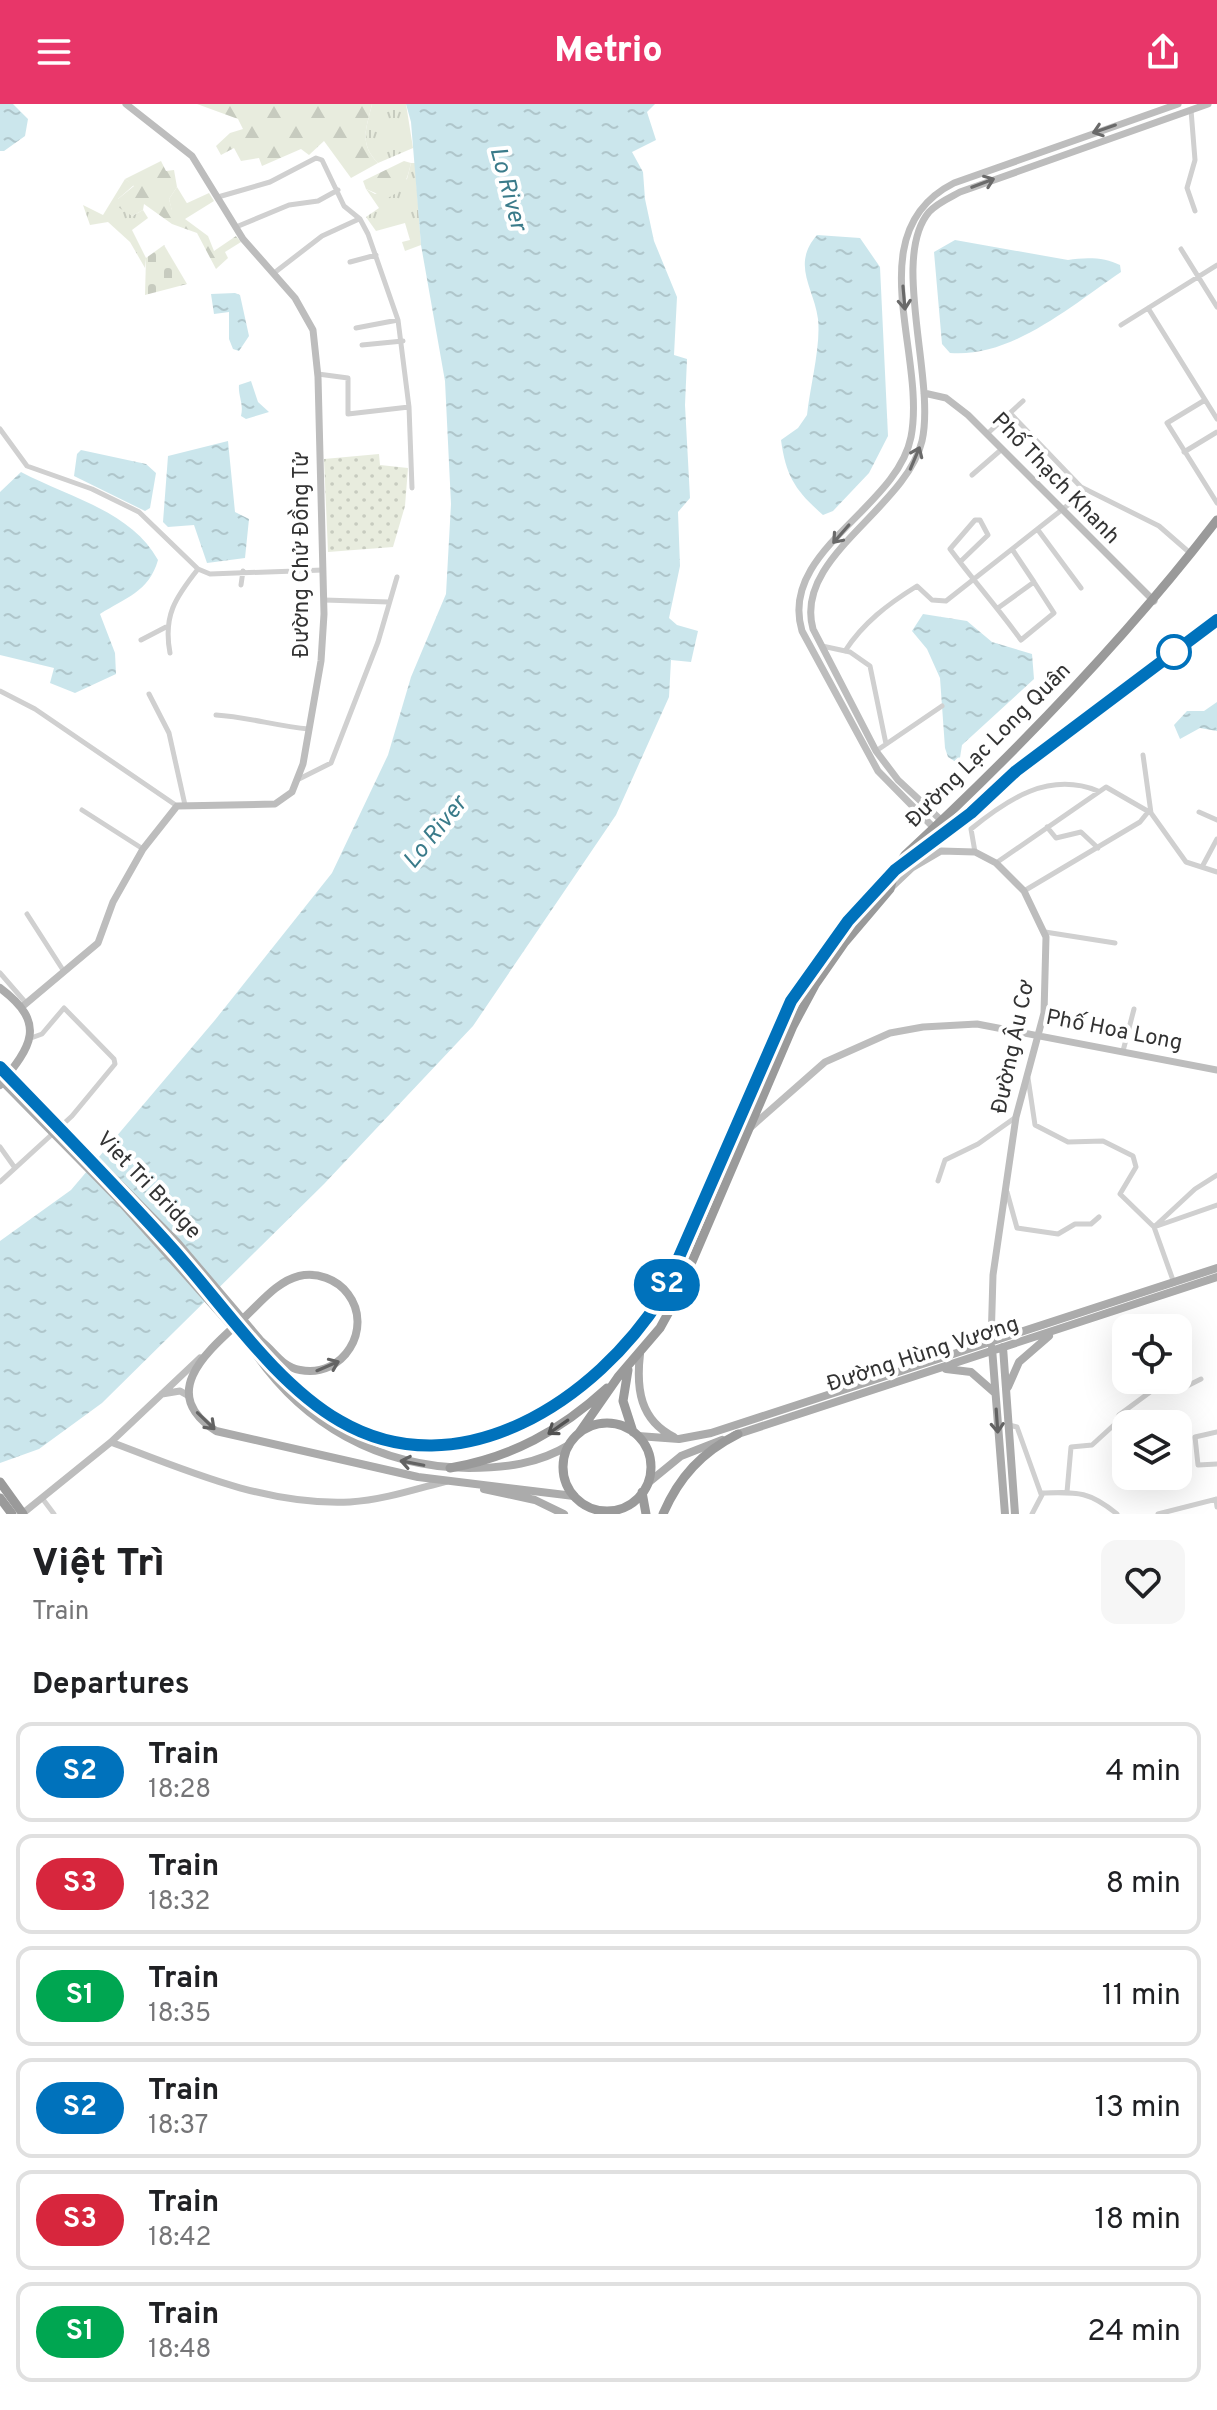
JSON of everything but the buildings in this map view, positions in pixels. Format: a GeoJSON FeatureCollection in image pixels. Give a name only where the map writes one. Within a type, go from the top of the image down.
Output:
{"type":"FeatureCollection","features":[{"type":"Feature","properties":{"kind":"highway","name":"Đường Lạc Long Quân"},"geometry":{"type":"LineString","coordinates":[[636,1434],[624,1409],[623,1389],[628,1371],[660,1328],[680,1291],[748,1129],[815,985],[845,942],[890,889],[895,870],[905,855],[1089,673],[1154,601],[1217,520]]}},
{"type":"Feature","properties":{"kind":"highway","name":"Đường Lạc Long Quân"},"geometry":{"type":"LineString","coordinates":[[579,1433],[618,1377],[640,1354]]}},
{"type":"Feature","properties":{"kind":"highway"},"geometry":{"type":"LineString","coordinates":[[450,1468],[496,1459],[532,1443],[568,1421],[618,1377]]}},
{"type":"Feature","properties":{"kind":"highway"},"geometry":{"type":"LineString","coordinates":[[592,1514],[574,1496],[563,1472],[569,1445],[579,1433],[606,1423],[636,1434],[650,1458],[645,1487],[646,1514]]}},
{"type":"Feature","properties":{"kind":"highway"},"geometry":{"type":"LineString","coordinates":[[663,1514],[691,1468],[713,1448],[738,1434]]}},
{"type":"Feature","properties":{"kind":"highway"},"geometry":{"type":"LineString","coordinates":[[0,1482],[23,1514]]}},
{"type":"Feature","properties":{"kind":"highway"},"geometry":{"type":"LineString","coordinates":[[584,1504],[596,1509],[615,1510],[633,1501],[645,1487]]}},
{"type":"Feature","properties":{"kind":"highway"},"geometry":{"type":"LineString","coordinates":[[0,1498],[12,1514]]}},
{"type":"Feature","properties":{"kind":"main road"},"geometry":{"type":"LineString","coordinates":[[0,988],[24,1004],[31,1038],[23,1055],[0,1085]]}},
{"type":"Feature","properties":{"kind":"main road","name":"Viet Tri Bridge"},"geometry":{"type":"LineString","coordinates":[[0,1063],[167,1231],[262,1342],[292,1368],[314,1371],[329,1368],[344,1357],[354,1342],[358,1327],[354,1304],[341,1286],[328,1279],[306,1275],[292,1278],[208,1352]]}},
{"type":"Feature","properties":{"kind":"main road","name":"Viet Tri Bridge"},"geometry":{"type":"LineString","coordinates":[[0,1079],[118,1199],[294,1400],[329,1428],[389,1458],[450,1468]]}},
{"type":"Feature","properties":{"kind":"main road","name":"Đường Hùng Vương"},"geometry":{"type":"LineString","coordinates":[[645,1487],[681,1456],[738,1434],[925,1372],[1217,1268]]}},
{"type":"Feature","properties":{"kind":"main road","name":"Đường Hùng Vương"},"geometry":{"type":"LineString","coordinates":[[636,1434],[679,1439],[711,1433],[1059,1329],[1217,1277]]}},
{"type":"Feature","properties":{"kind":"main road"},"geometry":{"type":"LineString","coordinates":[[1007,1391],[1023,1357],[1059,1329]]}},
{"type":"Feature","properties":{"kind":"main road","name":"Đường Âu Cơ"},"geometry":{"type":"LineString","coordinates":[[997,1346],[1007,1391],[1015,1514]]}},
{"type":"Feature","properties":{"kind":"main road","name":"Đường Âu Cơ"},"geometry":{"type":"LineString","coordinates":[[997,1346],[995,1393],[1005,1514]]}},
{"type":"Feature","properties":{"kind":"main road"},"geometry":{"type":"LineString","coordinates":[[208,1352],[191,1375],[189,1396],[201,1418],[221,1433],[525,1497],[564,1514]]}},
{"type":"Feature","properties":{"kind":"main road"},"geometry":{"type":"LineString","coordinates":[[640,1354],[639,1390],[644,1408],[659,1428],[679,1439]]}},
{"type":"Feature","properties":{"kind":"main road"},"geometry":{"type":"LineString","coordinates":[[925,1372],[965,1370],[985,1382],[995,1393]]}},
{"type":"Feature","properties":{"kind":"main road"},"geometry":{"type":"LineString","coordinates":[[450,1468],[520,1465],[569,1445]]}},
{"type":"Feature","properties":{"kind":"main road"},"geometry":{"type":"LineString","coordinates":[[448,1481],[574,1496]]}},
{"type":"Feature","properties":{"kind":"street","name":"Đường Chử Đồng Tử"},"geometry":{"type":"LineString","coordinates":[[126,104],[185,148],[235,228],[295,298],[311,324],[318,374],[324,600],[321,661],[310,729],[296,781]]}},
{"type":"Feature","properties":{"kind":"street"},"geometry":{"type":"LineString","coordinates":[[938,824],[878,771],[802,631],[798,598],[805,577],[815,564],[894,475],[911,439],[912,394],[901,261],[911,222],[923,202],[954,183],[1178,104]]}},
{"type":"Feature","properties":{"kind":"street"},"geometry":{"type":"LineString","coordinates":[[938,824],[876,751],[822,646],[809,611],[816,581],[911,469],[922,441],[924,393],[912,261],[916,240],[928,213],[960,192],[1208,104]]}},
{"type":"Feature","properties":{"kind":"street"},"geometry":{"type":"LineString","coordinates":[[1191,109],[1195,160],[1187,188],[1195,211]]}},
{"type":"Feature","properties":{"kind":"street"},"geometry":{"type":"LineString","coordinates":[[218,197],[281,178],[316,158],[322,160],[344,206],[360,219],[398,320],[409,407],[412,488]]}},
{"type":"Feature","properties":{"kind":"street"},"geometry":{"type":"LineString","coordinates":[[235,228],[289,205],[318,201],[338,190]]}},
{"type":"Feature","properties":{"kind":"street"},"geometry":{"type":"LineString","coordinates":[[273,274],[322,236],[360,219]]}},
{"type":"Feature","properties":{"kind":"street"},"geometry":{"type":"LineString","coordinates":[[1181,249],[1217,307]]}},
{"type":"Feature","properties":{"kind":"street"},"geometry":{"type":"LineString","coordinates":[[350,262],[376,255]]}},
{"type":"Feature","properties":{"kind":"street"},"geometry":{"type":"LineString","coordinates":[[1121,325],[1217,265]]}},
{"type":"Feature","properties":{"kind":"street"},"geometry":{"type":"LineString","coordinates":[[1148,308],[1217,419]]}},
{"type":"Feature","properties":{"kind":"street"},"geometry":{"type":"LineString","coordinates":[[356,328],[398,320]]}},
{"type":"Feature","properties":{"kind":"street"},"geometry":{"type":"LineString","coordinates":[[362,345],[403,341]]}},
{"type":"Feature","properties":{"kind":"street"},"geometry":{"type":"LineString","coordinates":[[318,374],[348,378],[348,414],[409,407]]}},
{"type":"Feature","properties":{"kind":"street","name":"Phố Thạch Khanh"},"geometry":{"type":"LineString","coordinates":[[924,393],[951,401],[1154,601]]}},
{"type":"Feature","properties":{"kind":"street"},"geometry":{"type":"LineString","coordinates":[[1205,400],[1167,423],[1217,503]]}},
{"type":"Feature","properties":{"kind":"street"},"geometry":{"type":"LineString","coordinates":[[987,434],[1023,401]]}},
{"type":"Feature","properties":{"kind":"street"},"geometry":{"type":"LineString","coordinates":[[1010,413],[1087,490],[1142,516],[1191,554]]}},
{"type":"Feature","properties":{"kind":"street"},"geometry":{"type":"LineString","coordinates":[[0,429],[27,466],[92,489],[139,512],[198,569],[210,574],[324,570]]}},
{"type":"Feature","properties":{"kind":"street"},"geometry":{"type":"LineString","coordinates":[[1184,452],[1217,432]]}},
{"type":"Feature","properties":{"kind":"street"},"geometry":{"type":"LineString","coordinates":[[972,475],[1002,449]]}},
{"type":"Feature","properties":{"kind":"street"},"geometry":{"type":"LineString","coordinates":[[845,651],[859,629],[917,586],[932,600],[941,602],[1087,490]]}},
{"type":"Feature","properties":{"kind":"street"},"geometry":{"type":"LineString","coordinates":[[960,562],[988,535],[980,520],[975,520],[951,545],[960,562],[998,608],[1018,642],[1054,613],[1012,549]]}},
{"type":"Feature","properties":{"kind":"street"},"geometry":{"type":"LineString","coordinates":[[1038,530],[1081,588]]}},
{"type":"Feature","properties":{"kind":"street"},"geometry":{"type":"LineString","coordinates":[[170,653],[166,627],[184,587],[198,569]]}},
{"type":"Feature","properties":{"kind":"street"},"geometry":{"type":"LineString","coordinates":[[241,585],[243,571]]}},
{"type":"Feature","properties":{"kind":"street"},"geometry":{"type":"LineString","coordinates":[[0,691],[35,709],[181,806],[275,804],[288,796],[296,781],[331,763],[378,642],[397,577]]}},
{"type":"Feature","properties":{"kind":"street"},"geometry":{"type":"LineString","coordinates":[[998,608],[1034,582]]}},
{"type":"Feature","properties":{"kind":"street"},"geometry":{"type":"LineString","coordinates":[[324,600],[389,602]]}},
{"type":"Feature","properties":{"kind":"street"},"geometry":{"type":"LineString","coordinates":[[141,640],[166,627]]}},
{"type":"Feature","properties":{"kind":"street"},"geometry":{"type":"LineString","coordinates":[[822,646],[845,651],[870,666],[886,744]]}},
{"type":"Feature","properties":{"kind":"street"},"geometry":{"type":"LineString","coordinates":[[149,694],[169,733],[181,806]]}},
{"type":"Feature","properties":{"kind":"street"},"geometry":{"type":"LineString","coordinates":[[842,707],[850,703]]}},
{"type":"Feature","properties":{"kind":"street"},"geometry":{"type":"LineString","coordinates":[[876,751],[942,706]]}},
{"type":"Feature","properties":{"kind":"street"},"geometry":{"type":"LineString","coordinates":[[216,715],[251,717],[261,724],[310,729]]}},
{"type":"Feature","properties":{"kind":"street"},"geometry":{"type":"LineString","coordinates":[[1024,891],[1142,821],[1149,812],[1143,755]]}},
{"type":"Feature","properties":{"kind":"street"},"geometry":{"type":"LineString","coordinates":[[890,889],[912,868],[941,851],[975,852],[971,829],[1034,787],[1063,783],[1098,791]]}},
{"type":"Feature","properties":{"kind":"street"},"geometry":{"type":"LineString","coordinates":[[996,863],[1106,787],[1149,812],[1183,859],[1217,872]]}},
{"type":"Feature","properties":{"kind":"street"},"geometry":{"type":"LineString","coordinates":[[0,973],[24,1004],[98,943],[113,902],[143,849],[181,806]]}},
{"type":"Feature","properties":{"kind":"street"},"geometry":{"type":"LineString","coordinates":[[82,810],[143,849]]}},
{"type":"Feature","properties":{"kind":"street"},"geometry":{"type":"LineString","coordinates":[[1199,812],[1217,820]]}},
{"type":"Feature","properties":{"kind":"street"},"geometry":{"type":"LineString","coordinates":[[1047,827],[1056,838],[1081,832],[1098,848]]}},
{"type":"Feature","properties":{"kind":"street"},"geometry":{"type":"LineString","coordinates":[[1202,867],[1217,839]]}},
{"type":"Feature","properties":{"kind":"street","name":"Đường Âu Cơ"},"geometry":{"type":"LineString","coordinates":[[975,852],[996,863],[1024,891],[1045,932],[1048,976],[1039,1035],[1016,1117],[993,1275],[993,1329],[997,1346]]}},
{"type":"Feature","properties":{"kind":"street"},"geometry":{"type":"LineString","coordinates":[[27,914],[63,970]]}},
{"type":"Feature","properties":{"kind":"street"},"geometry":{"type":"LineString","coordinates":[[1045,932],[1115,943]]}},
{"type":"Feature","properties":{"kind":"street"},"geometry":{"type":"LineString","coordinates":[[0,1182],[72,1116],[115,1064],[114,1059],[64,1008],[42,1034],[31,1038]]}},
{"type":"Feature","properties":{"kind":"street"},"geometry":{"type":"LineString","coordinates":[[1123,1051],[1134,1009]]}},
{"type":"Feature","properties":{"kind":"street","name":"Phố Hoa Long"},"geometry":{"type":"LineString","coordinates":[[748,1129],[825,1062],[890,1033],[923,1027],[977,1024],[1217,1070]]}},
{"type":"Feature","properties":{"kind":"street"},"geometry":{"type":"LineString","coordinates":[[1028,1073],[1035,1125],[1068,1142],[1103,1141],[1133,1156],[1136,1167],[1120,1194],[1154,1227],[1174,1283]]}},
{"type":"Feature","properties":{"kind":"street"},"geometry":{"type":"LineString","coordinates":[[938,1181],[945,1160],[978,1144],[1016,1117]]}},
{"type":"Feature","properties":{"kind":"street"},"geometry":{"type":"LineString","coordinates":[[0,1147],[15,1168]]}},
{"type":"Feature","properties":{"kind":"street"},"geometry":{"type":"LineString","coordinates":[[1154,1227],[1195,1189],[1217,1175]]}},
{"type":"Feature","properties":{"kind":"street"},"geometry":{"type":"LineString","coordinates":[[1007,1192],[1017,1228],[1058,1234],[1075,1224],[1091,1224],[1099,1217]]}},
{"type":"Feature","properties":{"kind":"street"},"geometry":{"type":"LineString","coordinates":[[1154,1227],[1217,1205]]}},
{"type":"Feature","properties":{"kind":"street"},"geometry":{"type":"LineString","coordinates":[[23,1514],[111,1442],[208,1352]]}},
{"type":"Feature","properties":{"kind":"street"},"geometry":{"type":"LineString","coordinates":[[1067,1492],[1071,1447],[1092,1445],[1115,1424],[1119,1415],[1161,1384],[1170,1382],[1187,1386],[1201,1379]]}},
{"type":"Feature","properties":{"kind":"street"},"geometry":{"type":"LineString","coordinates":[[160,1395],[180,1391],[189,1396]]}},
{"type":"Feature","properties":{"kind":"street"},"geometry":{"type":"LineString","coordinates":[[1009,1425],[1017,1427],[1041,1494],[1032,1514]]}},
{"type":"Feature","properties":{"kind":"street"},"geometry":{"type":"LineString","coordinates":[[1217,1432],[1193,1440],[1198,1465],[1217,1464]]}},
{"type":"Feature","properties":{"kind":"street"},"geometry":{"type":"LineString","coordinates":[[111,1442],[239,1488],[313,1501],[375,1499],[448,1481]]}},
{"type":"Feature","properties":{"kind":"street"},"geometry":{"type":"LineString","coordinates":[[1041,1494],[1086,1493],[1117,1514]]}},
{"type":"Feature","properties":{"kind":"street"},"geometry":{"type":"LineString","coordinates":[[42,1497],[54,1514]]}},
{"type":"Feature","properties":{"kind":"street"},"geometry":{"type":"LineString","coordinates":[[1158,1514],[1216,1499],[1217,1507]]}},
{"type":"Feature","properties":{"kind":"green space"},"geometry":{"type":"Polygon","coordinates":[[[197,104],[372,104],[366,142],[378,163],[351,178],[324,141],[309,155],[301,149],[262,166],[259,158],[241,161],[234,148],[221,155],[216,146],[230,133],[243,129],[238,119],[197,104]]]}},
{"type":"Feature","properties":{"kind":"green space"},"geometry":{"type":"Polygon","coordinates":[[[372,104],[406,104],[413,148],[378,163],[366,142],[372,104]]]}},
{"type":"Feature","properties":{"kind":"green space"},"geometry":{"type":"Polygon","coordinates":[[[161,161],[166,171],[174,170],[177,187],[169,199],[172,210],[209,193],[214,201],[185,219],[208,236],[214,251],[236,236],[241,242],[225,252],[228,258],[216,269],[197,233],[172,224],[144,204],[143,210],[132,216],[118,207],[118,199],[134,186],[125,179],[161,161]]]}},
{"type":"Feature","properties":{"kind":"green space"},"geometry":{"type":"Polygon","coordinates":[[[404,161],[411,163],[406,180],[397,192],[387,198],[366,189],[363,181],[404,161]]]}},
{"type":"Feature","properties":{"kind":"green space"},"geometry":{"type":"Polygon","coordinates":[[[411,163],[415,163],[421,245],[405,251],[402,242],[410,240],[405,223],[376,231],[366,217],[379,208],[366,189],[375,194],[407,179],[411,163]]]}},
{"type":"Feature","properties":{"kind":"green space"},"geometry":{"type":"Polygon","coordinates":[[[125,179],[134,185],[118,199],[132,216],[143,210],[148,218],[132,230],[146,258],[145,268],[130,242],[108,222],[90,225],[83,205],[103,215],[125,179]]]}},
{"type":"Feature","properties":{"kind":"green space"},"geometry":{"type":"Polygon","coordinates":[[[177,187],[188,205],[172,211],[169,199],[177,187]]]}},
{"type":"Feature","properties":{"kind":"green space"},"geometry":{"type":"Polygon","coordinates":[[[164,245],[187,284],[145,295],[146,258],[164,245]]]}},
{"type":"Feature","properties":{"kind":"green space"},"geometry":{"type":"Polygon","coordinates":[[[379,454],[380,465],[408,468],[405,506],[393,547],[328,552],[324,459],[379,454]]]}},
{"type":"Feature","properties":{"kind":"water"},"geometry":{"type":"Polygon","coordinates":[[[0,104],[13,104],[28,119],[25,136],[4,151],[0,151],[0,104]]]}},
{"type":"Feature","properties":{"kind":"water","name":"Lo River"},"geometry":{"type":"Polygon","coordinates":[[[406,104],[655,104],[647,112],[656,140],[632,152],[643,172],[654,241],[677,297],[674,355],[687,359],[685,405],[690,498],[678,512],[680,566],[669,618],[677,625],[698,631],[691,662],[671,660],[669,697],[616,815],[473,1026],[324,1184],[102,1403],[39,1449],[0,1463],[0,1241],[71,1190],[215,1020],[332,873],[388,755],[411,677],[446,594],[451,504],[445,381],[421,245],[411,122],[406,104]]]}},
{"type":"Feature","properties":{"kind":"water"},"geometry":{"type":"Polygon","coordinates":[[[817,235],[860,238],[880,267],[888,436],[869,473],[833,511],[823,515],[789,474],[781,440],[798,428],[807,415],[819,330],[805,267],[809,246],[817,235]]]}},
{"type":"Feature","properties":{"kind":"water"},"geometry":{"type":"Polygon","coordinates":[[[955,240],[1068,260],[1101,259],[1120,265],[1121,272],[1062,313],[1018,338],[996,347],[950,353],[942,344],[934,252],[955,240]]]}},
{"type":"Feature","properties":{"kind":"water"},"geometry":{"type":"Polygon","coordinates":[[[211,294],[240,295],[249,336],[239,351],[233,349],[229,339],[229,312],[214,314],[211,294]]]}},
{"type":"Feature","properties":{"kind":"water"},"geometry":{"type":"Polygon","coordinates":[[[251,381],[258,402],[269,412],[246,419],[241,416],[239,385],[251,381]]]}},
{"type":"Feature","properties":{"kind":"water"},"geometry":{"type":"Polygon","coordinates":[[[228,441],[235,512],[249,519],[245,558],[207,563],[194,525],[168,527],[163,522],[168,456],[228,441]]]}},
{"type":"Feature","properties":{"kind":"water"},"geometry":{"type":"Polygon","coordinates":[[[81,450],[146,464],[156,473],[150,508],[145,511],[74,476],[77,454],[81,450]]]}},
{"type":"Feature","properties":{"kind":"water"},"geometry":{"type":"Polygon","coordinates":[[[21,472],[115,517],[146,543],[158,560],[149,580],[142,587],[100,614],[115,653],[116,674],[75,693],[50,683],[54,668],[0,655],[0,492],[21,472]]]}},
{"type":"Feature","properties":{"kind":"water"},"geometry":{"type":"Polygon","coordinates":[[[923,614],[967,621],[992,642],[1032,654],[1034,679],[962,745],[959,764],[948,757],[945,748],[940,678],[927,649],[912,631],[923,614]]]}},
{"type":"Feature","properties":{"kind":"water"},"geometry":{"type":"Polygon","coordinates":[[[1217,702],[1217,731],[1200,728],[1180,739],[1174,725],[1187,711],[1204,711],[1217,702]]]}},
{"type":"Feature","properties":{"kind":"railway"},"geometry":{"type":"LineString","coordinates":[[0,1067],[171,1247],[271,1364],[316,1405],[340,1421],[386,1440],[432,1445],[477,1439],[522,1423],[563,1399],[601,1369],[634,1334],[662,1296],[791,1001],[848,921],[895,870],[971,813],[1016,771],[1217,620]]}},
{"type":"Feature","properties":{"kind":"train","name":"S2"},"geometry":{"type":"LineString","coordinates":[[0,1067],[171,1247],[287,1380],[315,1404],[360,1431],[408,1444],[464,1443],[490,1438],[537,1417],[559,1402],[627,1343],[648,1319],[662,1296],[791,1001],[848,921],[895,870],[971,813],[1016,771],[1217,620]]}}]}
